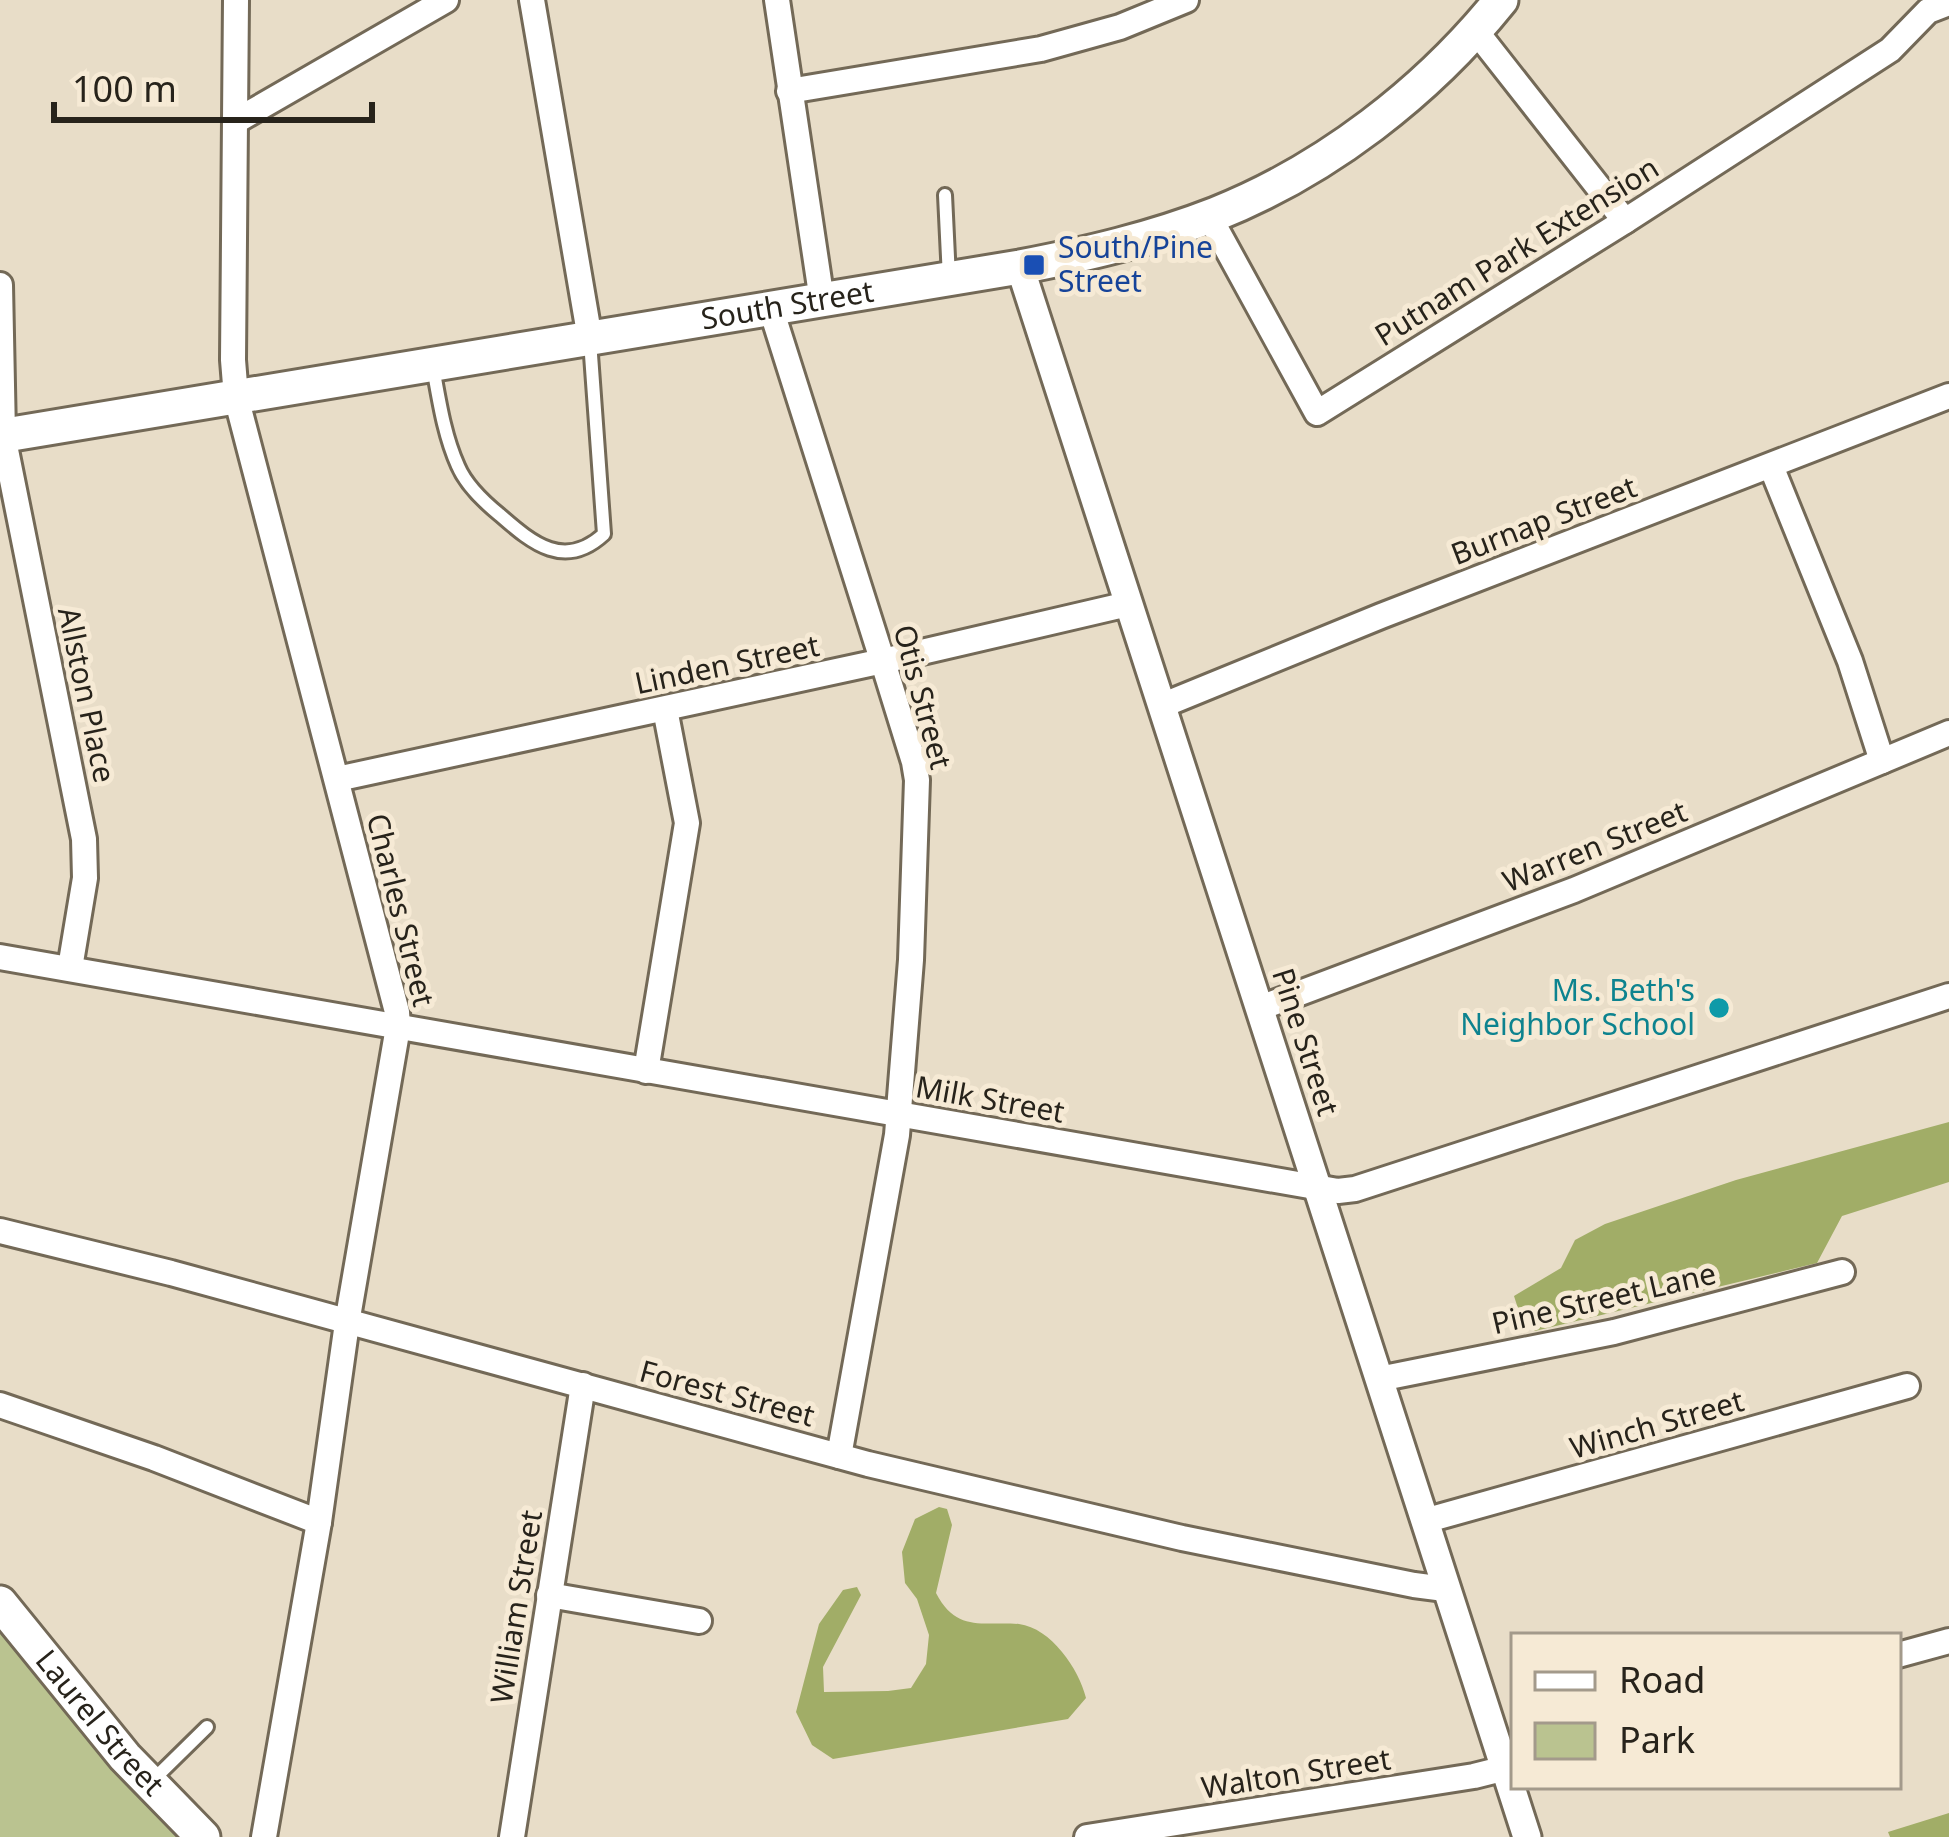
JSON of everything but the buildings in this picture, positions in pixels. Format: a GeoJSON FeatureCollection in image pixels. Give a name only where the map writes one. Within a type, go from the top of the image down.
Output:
{"type":"FeatureCollection","features":[{"type":"Feature","properties":{"kind":"main road","name":"South Street"},"geometry":{"type":"LineString","coordinates":[[2,435],[822,301],[1020,267],[1141,240],[1209,216],[1310,167],[1431,76],[1502,0]]}},
{"type":"Feature","properties":{"kind":"main road","name":"Laurel Street"},"geometry":{"type":"LineString","coordinates":[[0,1603],[124,1757],[203,1837]]}},
{"type":"Feature","properties":{"kind":"street","name":"Charles Street"},"geometry":{"type":"LineString","coordinates":[[236,0],[232,360],[236,397],[398,1027],[263,1837]]}},
{"type":"Feature","properties":{"kind":"street"},"geometry":{"type":"LineString","coordinates":[[236,121],[446,0]]}},
{"type":"Feature","properties":{"kind":"street"},"geometry":{"type":"LineString","coordinates":[[532,0],[590,340]]}},
{"type":"Feature","properties":{"kind":"street"},"geometry":{"type":"LineString","coordinates":[[777,0],[822,301]]}},
{"type":"Feature","properties":{"kind":"street"},"geometry":{"type":"LineString","coordinates":[[789,91],[1041,49],[1120,27],[1186,0]]}},
{"type":"Feature","properties":{"kind":"street","name":"Putnam Park Extension"},"geometry":{"type":"LineString","coordinates":[[1209,216],[1317,412],[1890,50],[1932,4]]}},
{"type":"Feature","properties":{"kind":"street"},"geometry":{"type":"LineString","coordinates":[[1475,30],[1625,221]]}},
{"type":"Feature","properties":{"kind":"street","name":"Pine Street"},"geometry":{"type":"LineString","coordinates":[[1020,267],[1445,1589],[1509,1767]]}},
{"type":"Feature","properties":{"kind":"street","name":"Allston Place"},"geometry":{"type":"LineString","coordinates":[[0,285],[2,435],[84,839],[86,878],[70,968]]}},
{"type":"Feature","properties":{"kind":"street","name":"Otis Street"},"geometry":{"type":"LineString","coordinates":[[771,309],[917,780],[911,960],[897,1135],[839,1456]]}},
{"type":"Feature","properties":{"kind":"street","name":"Burnap Street"},"geometry":{"type":"LineString","coordinates":[[1161,706],[1949,396]]}},
{"type":"Feature","properties":{"kind":"street"},"geometry":{"type":"LineString","coordinates":[[1771,466],[1850,661],[1882,760]]}},
{"type":"Feature","properties":{"kind":"street","name":"Linden Street"},"geometry":{"type":"LineString","coordinates":[[337,779],[883,662],[1128,604]]}},
{"type":"Feature","properties":{"kind":"street"},"geometry":{"type":"LineString","coordinates":[[646,1071],[687,823],[665,709]]}},
{"type":"Feature","properties":{"kind":"street","name":"Warren Street"},"geometry":{"type":"LineString","coordinates":[[1259,1008],[1574,890],[1949,734]]}},
{"type":"Feature","properties":{"kind":"street","name":"Milk Street"},"geometry":{"type":"LineString","coordinates":[[0,957],[1338,1191],[1949,996]]}},
{"type":"Feature","properties":{"kind":"street","name":"Forest Street"},"geometry":{"type":"LineString","coordinates":[[0,1231],[171,1273],[839,1456],[1182,1538],[1445,1589]]}},
{"type":"Feature","properties":{"kind":"street","name":"Pine Street Lane"},"geometry":{"type":"LineString","coordinates":[[1378,1379],[1614,1332],[1842,1272]]}},
{"type":"Feature","properties":{"kind":"street","name":"William Street"},"geometry":{"type":"LineString","coordinates":[[512,1837],[583,1385]]}},
{"type":"Feature","properties":{"kind":"street","name":"Winch Street"},"geometry":{"type":"LineString","coordinates":[[1424,1521],[1906,1386]]}},
{"type":"Feature","properties":{"kind":"street"},"geometry":{"type":"LineString","coordinates":[[0,1405],[319,1522]]}},
{"type":"Feature","properties":{"kind":"street"},"geometry":{"type":"LineString","coordinates":[[549,1595],[700,1621]]}},
{"type":"Feature","properties":{"kind":"street"},"geometry":{"type":"LineString","coordinates":[[1901,1654],[1949,1641]]}},
{"type":"Feature","properties":{"kind":"street","name":"Walton Street"},"geometry":{"type":"LineString","coordinates":[[1087,1837],[1509,1767]]}},
{"type":"Feature","properties":{"kind":"street","name":"Pine Street"},"geometry":{"type":"LineString","coordinates":[[1515,1789],[1527,1837]]}},
{"type":"Feature","properties":{"kind":"lane"},"geometry":{"type":"LineString","coordinates":[[945,195],[949,279]]}},
{"type":"Feature","properties":{"kind":"lane"},"geometry":{"type":"LineString","coordinates":[[432,365],[447,441],[460,473],[487,505],[541,548],[566,551],[590,547],[604,534],[590,340]]}},
{"type":"Feature","properties":{"kind":"lane"},"geometry":{"type":"LineString","coordinates":[[150,1783],[207,1727]]}},
{"type":"Feature","properties":{"kind":"green space"},"geometry":{"type":"Polygon","coordinates":[[[1949,1122],[1949,1182],[1842,1216],[1817,1263],[1535,1331],[1521,1318],[1514,1296],[1561,1268],[1575,1240],[1605,1224],[1736,1180],[1949,1122]]]}},
{"type":"Feature","properties":{"kind":"green space"},"geometry":{"type":"Polygon","coordinates":[[[939,1507],[947,1509],[952,1525],[936,1593],[944,1606],[962,1620],[1019,1624],[1042,1633],[1070,1663],[1086,1698],[1068,1719],[833,1759],[812,1745],[796,1712],[819,1624],[843,1590],[857,1587],[861,1595],[823,1667],[824,1692],[911,1688],[926,1664],[929,1635],[917,1599],[905,1583],[902,1552],[915,1519],[939,1507]]]}},
{"type":"Feature","properties":{"kind":"green space"},"geometry":{"type":"Polygon","coordinates":[[[0,1603],[203,1837],[0,1837],[0,1603]]]}},
{"type":"Feature","properties":{"kind":"green space"},"geometry":{"type":"Polygon","coordinates":[[[1949,1813],[1949,1837],[1890,1837],[1888,1832],[1949,1813]]]}},
{"type":"Feature","properties":{"kind":"place","name":"South/Pine Street"},"geometry":{"type":"Point","coordinates":[1034,265]}},
{"type":"Feature","properties":{"kind":"place","name":"Ms. Beth's Neighbor School"},"geometry":{"type":"Point","coordinates":[1719,1008]}}]}
